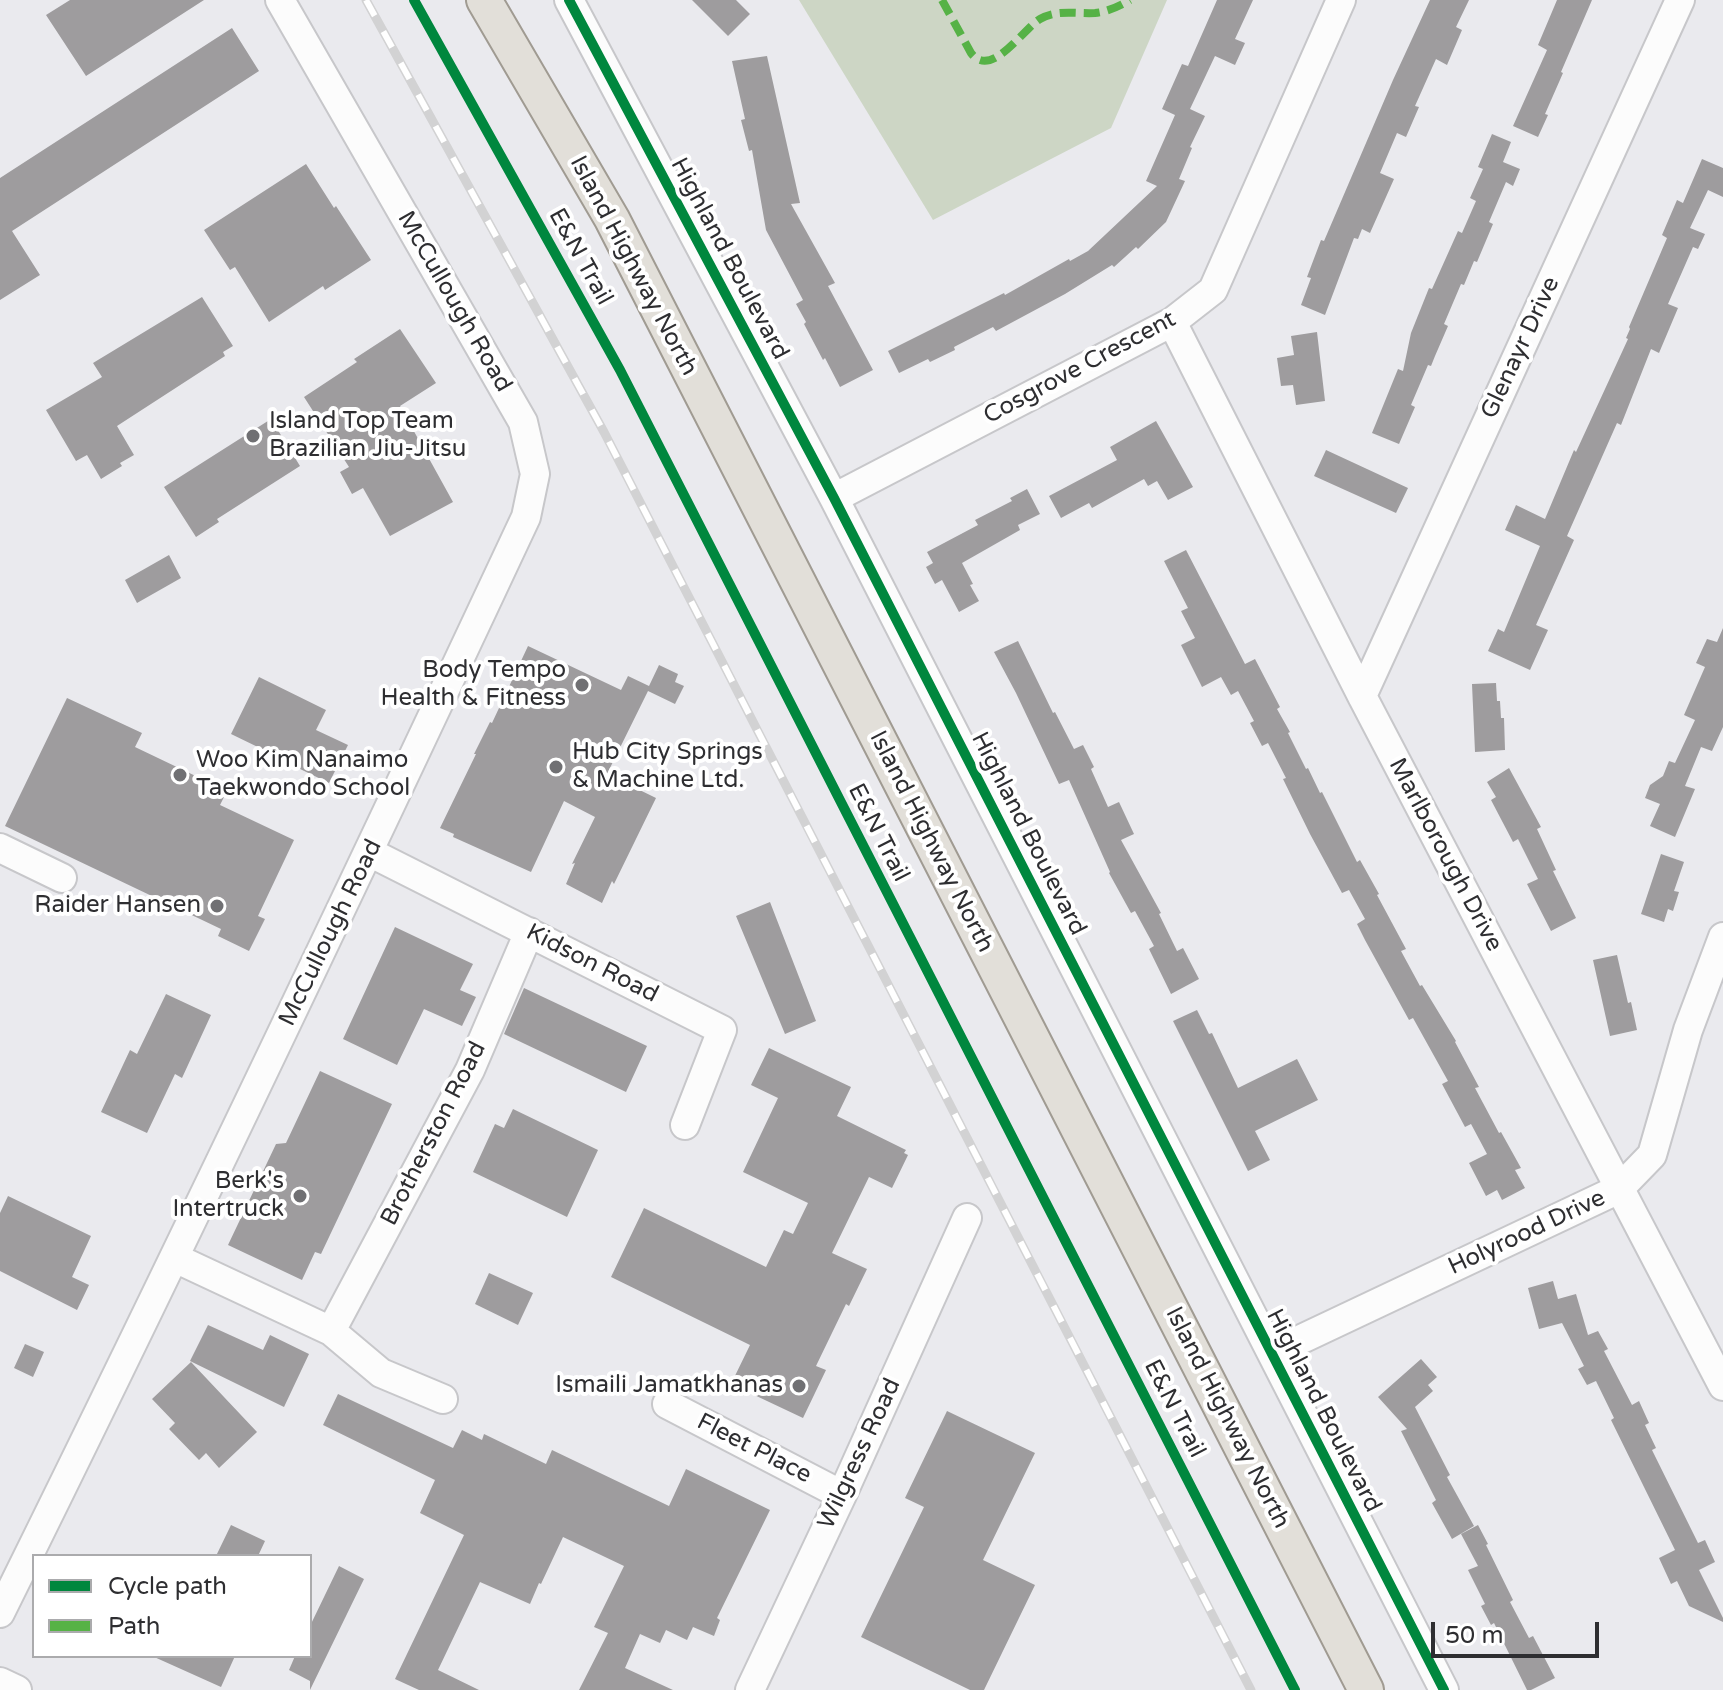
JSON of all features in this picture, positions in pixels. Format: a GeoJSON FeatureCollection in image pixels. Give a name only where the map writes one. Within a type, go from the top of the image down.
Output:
{"type":"FeatureCollection","features":[{"type":"Feature","properties":{"kind":"main road","name":"Island Highway North"},"geometry":{"type":"LineString","coordinates":[[484,0],[612,219],[1366,1690]]}},
{"type":"Feature","properties":{"kind":"street","name":"McCullough Road"},"geometry":{"type":"LineString","coordinates":[[0,1613],[175,1258],[369,852],[526,517],[535,474],[523,422],[280,0]]}},
{"type":"Feature","properties":{"kind":"street","name":"Highland Boulevard"},"geometry":{"type":"LineString","coordinates":[[569,0],[834,498],[1444,1690]]}},
{"type":"Feature","properties":{"kind":"street","name":"Cosgrove Crescent"},"geometry":{"type":"LineString","coordinates":[[834,498],[1172,322],[1213,290],[1341,0]]}},
{"type":"Feature","properties":{"kind":"street","name":"Glenayr Drive"},"geometry":{"type":"LineString","coordinates":[[1362,696],[1680,0]]}},
{"type":"Feature","properties":{"kind":"street","name":"Marlborough Drive"},"geometry":{"type":"LineString","coordinates":[[1172,322],[1362,696],[1723,1386]]}},
{"type":"Feature","properties":{"kind":"street"},"geometry":{"type":"LineString","coordinates":[[0,848],[62,878]]}},
{"type":"Feature","properties":{"kind":"street","name":"Kidson Road"},"geometry":{"type":"LineString","coordinates":[[369,852],[722,1030],[685,1125]]}},
{"type":"Feature","properties":{"kind":"street","name":"Brotherston Road"},"geometry":{"type":"LineString","coordinates":[[331,1331],[470,1070],[529,932]]}},
{"type":"Feature","properties":{"kind":"street","name":"Holyrood Drive"},"geometry":{"type":"LineString","coordinates":[[1272,1353],[1619,1189],[1652,1155],[1688,1030],[1723,937]]}},
{"type":"Feature","properties":{"kind":"street","name":"Wilgress Road"},"geometry":{"type":"LineString","coordinates":[[750,1690],[967,1218]]}},
{"type":"Feature","properties":{"kind":"street"},"geometry":{"type":"LineString","coordinates":[[175,1258],[331,1331],[381,1373],[443,1399]]}},
{"type":"Feature","properties":{"kind":"street","name":"Fleet Place"},"geometry":{"type":"LineString","coordinates":[[667,1404],[842,1495]]}},
{"type":"Feature","properties":{"kind":"street"},"geometry":{"type":"LineString","coordinates":[[0,1682],[17,1690]]}},
{"type":"Feature","properties":{"kind":"green space"},"geometry":{"type":"Polygon","coordinates":[[[799,0],[1167,0],[1111,128],[933,220],[799,0]]]}},
{"type":"Feature","properties":{"kind":"building"},"geometry":{"type":"Polygon","coordinates":[[[70,0],[204,0],[86,76],[46,15],[70,0]]]}},
{"type":"Feature","properties":{"kind":"building"},"geometry":{"type":"Polygon","coordinates":[[[692,0],[736,0],[750,14],[728,36],[692,0]]]}},
{"type":"Feature","properties":{"kind":"building"},"geometry":{"type":"Polygon","coordinates":[[[1217,0],[1253,0],[1235,39],[1245,43],[1235,65],[1215,56],[1190,109],[1205,116],[1179,179],[1185,181],[1166,222],[1114,267],[1112,265],[996,331],[993,327],[954,347],[955,350],[899,373],[888,351],[1088,251],[1157,186],[1146,181],[1175,115],[1162,109],[1182,64],[1188,66],[1217,0]]]}},
{"type":"Feature","properties":{"kind":"building"},"geometry":{"type":"Polygon","coordinates":[[[1430,0],[1469,0],[1456,27],[1462,30],[1447,65],[1436,59],[1415,106],[1419,107],[1406,137],[1397,133],[1380,173],[1394,179],[1370,233],[1362,229],[1358,239],[1354,238],[1325,315],[1301,305],[1311,278],[1307,277],[1430,0]]]}},
{"type":"Feature","properties":{"kind":"building"},"geometry":{"type":"Polygon","coordinates":[[[1557,0],[1592,0],[1561,72],[1538,137],[1513,126],[1547,50],[1538,45],[1557,0]]]}},
{"type":"Feature","properties":{"kind":"building"},"geometry":{"type":"Polygon","coordinates":[[[232,28],[259,71],[12,231],[40,275],[0,300],[0,178],[232,28]]]}},
{"type":"Feature","properties":{"kind":"building"},"geometry":{"type":"Polygon","coordinates":[[[767,56],[800,203],[791,204],[835,283],[828,286],[873,370],[840,387],[804,324],[806,322],[796,304],[803,300],[766,230],[752,150],[749,151],[741,120],[745,119],[732,61],[767,56]]]}},
{"type":"Feature","properties":{"kind":"building"},"geometry":{"type":"Polygon","coordinates":[[[1492,134],[1511,142],[1503,162],[1520,169],[1513,186],[1506,182],[1477,262],[1474,261],[1464,285],[1461,284],[1444,324],[1448,326],[1411,405],[1415,407],[1399,444],[1372,433],[1398,369],[1403,371],[1411,333],[1429,288],[1432,289],[1458,231],[1462,233],[1476,201],[1470,198],[1483,169],[1478,167],[1492,134]]]}},
{"type":"Feature","properties":{"kind":"building"},"geometry":{"type":"Polygon","coordinates":[[[1702,159],[1723,168],[1723,197],[1708,190],[1690,228],[1705,234],[1698,249],[1693,247],[1668,304],[1678,308],[1659,353],[1651,349],[1621,425],[1617,423],[1567,536],[1574,540],[1536,625],[1548,630],[1530,670],[1488,651],[1498,629],[1504,632],[1540,546],[1505,530],[1516,505],[1545,519],[1574,450],[1576,452],[1628,339],[1629,327],[1667,238],[1662,235],[1677,200],[1683,203],[1702,159]]]}},
{"type":"Feature","properties":{"kind":"building"},"geometry":{"type":"Polygon","coordinates":[[[306,164],[371,260],[325,290],[323,286],[269,322],[235,267],[230,270],[204,230],[306,164]]]}},
{"type":"Feature","properties":{"kind":"building"},"geometry":{"type":"Polygon","coordinates":[[[202,297],[233,346],[223,352],[225,356],[117,426],[134,455],[101,479],[87,455],[76,461],[46,410],[102,377],[93,363],[202,297]]]}},
{"type":"Feature","properties":{"kind":"building"},"geometry":{"type":"Polygon","coordinates":[[[400,329],[436,383],[400,406],[453,502],[390,536],[363,488],[352,494],[340,472],[349,467],[304,397],[400,329]]]}},
{"type":"Feature","properties":{"kind":"building"},"geometry":{"type":"Polygon","coordinates":[[[1317,332],[1325,401],[1296,405],[1293,385],[1281,386],[1277,358],[1294,355],[1291,336],[1317,332]]]}},
{"type":"Feature","properties":{"kind":"building"},"geometry":{"type":"Polygon","coordinates":[[[271,419],[300,466],[217,519],[219,522],[196,537],[164,487],[271,419]]]}},
{"type":"Feature","properties":{"kind":"building"},"geometry":{"type":"Polygon","coordinates":[[[1156,421],[1193,487],[1168,500],[1157,481],[1148,486],[1144,479],[1092,508],[1089,503],[1061,518],[1049,496],[1117,460],[1110,447],[1156,421]]]}},
{"type":"Feature","properties":{"kind":"building"},"geometry":{"type":"Polygon","coordinates":[[[1326,450],[1408,488],[1396,513],[1314,476],[1326,450]]]}},
{"type":"Feature","properties":{"kind":"building"},"geometry":{"type":"Polygon","coordinates":[[[1027,489],[1040,514],[1018,525],[1020,530],[962,563],[979,601],[959,612],[942,580],[935,584],[926,567],[933,563],[927,552],[978,525],[975,520],[1012,501],[1010,498],[1027,489]]]}},
{"type":"Feature","properties":{"kind":"building"},"geometry":{"type":"Polygon","coordinates":[[[1186,550],[1245,664],[1255,659],[1280,707],[1277,709],[1306,769],[1322,792],[1357,862],[1360,860],[1379,894],[1406,949],[1401,951],[1456,1041],[1479,1087],[1475,1088],[1521,1168],[1515,1170],[1525,1188],[1502,1200],[1497,1190],[1486,1196],[1469,1163],[1487,1154],[1471,1124],[1465,1127],[1442,1084],[1448,1081],[1413,1018],[1409,1020],[1357,924],[1365,919],[1349,890],[1342,893],[1310,834],[1268,743],[1262,746],[1250,723],[1254,721],[1238,691],[1231,695],[1221,677],[1202,687],[1181,645],[1195,638],[1181,611],[1188,608],[1164,561],[1186,550]]]}},
{"type":"Feature","properties":{"kind":"building"},"geometry":{"type":"Polygon","coordinates":[[[169,555],[181,578],[137,603],[125,580],[169,555]]]}},
{"type":"Feature","properties":{"kind":"building"},"geometry":{"type":"Polygon","coordinates":[[[1723,628],[1723,727],[1712,751],[1701,747],[1685,786],[1695,789],[1675,837],[1650,826],[1660,804],[1645,798],[1650,785],[1663,776],[1669,761],[1675,763],[1695,720],[1684,715],[1705,667],[1696,663],[1707,639],[1717,642],[1723,628]]]}},
{"type":"Feature","properties":{"kind":"building"},"geometry":{"type":"Polygon","coordinates":[[[1018,641],[1074,749],[1083,745],[1108,807],[1119,802],[1134,834],[1121,840],[1161,913],[1177,951],[1183,948],[1199,979],[1171,994],[1149,949],[1154,946],[1109,873],[1069,780],[1059,784],[994,652],[1018,641]]]}},
{"type":"Feature","properties":{"kind":"building"},"geometry":{"type":"Polygon","coordinates":[[[528,646],[621,690],[628,676],[649,686],[659,665],[678,674],[675,682],[684,686],[675,704],[648,691],[607,774],[656,798],[602,903],[566,884],[575,863],[572,864],[595,817],[564,801],[531,872],[453,837],[454,834],[440,828],[528,646]]]}},
{"type":"Feature","properties":{"kind":"building"},"geometry":{"type":"Polygon","coordinates":[[[259,677],[326,710],[316,730],[348,745],[329,783],[231,734],[259,677]]]}},
{"type":"Feature","properties":{"kind":"building"},"geometry":{"type":"Polygon","coordinates":[[[1496,683],[1497,701],[1500,701],[1501,718],[1504,718],[1505,750],[1475,752],[1472,684],[1496,683]]]}},
{"type":"Feature","properties":{"kind":"building"},"geometry":{"type":"Polygon","coordinates":[[[67,698],[142,733],[135,747],[227,791],[220,805],[294,840],[258,916],[265,919],[249,951],[218,936],[221,929],[5,826],[67,698]]]}},
{"type":"Feature","properties":{"kind":"building"},"geometry":{"type":"Polygon","coordinates":[[[1509,768],[1541,827],[1537,829],[1556,870],[1553,871],[1576,918],[1551,931],[1527,884],[1538,879],[1518,839],[1513,842],[1491,800],[1496,797],[1487,782],[1509,768]]]}},
{"type":"Feature","properties":{"kind":"building"},"geometry":{"type":"Polygon","coordinates":[[[1661,854],[1684,862],[1674,891],[1679,892],[1673,911],[1668,909],[1664,922],[1641,914],[1661,854]]]}},
{"type":"Feature","properties":{"kind":"building"},"geometry":{"type":"Polygon","coordinates":[[[770,902],[816,1021],[785,1034],[736,916],[770,902]]]}},
{"type":"Feature","properties":{"kind":"building"},"geometry":{"type":"Polygon","coordinates":[[[395,927],[473,964],[460,990],[476,997],[462,1026],[424,1009],[397,1065],[343,1039],[395,927]]]}},
{"type":"Feature","properties":{"kind":"building"},"geometry":{"type":"Polygon","coordinates":[[[1617,955],[1637,1030],[1610,1036],[1593,960],[1617,955]]]}},
{"type":"Feature","properties":{"kind":"building"},"geometry":{"type":"Polygon","coordinates":[[[524,988],[647,1046],[626,1092],[504,1034],[524,988]]]}},
{"type":"Feature","properties":{"kind":"building"},"geometry":{"type":"Polygon","coordinates":[[[166,994],[211,1015],[182,1078],[175,1074],[147,1133],[101,1112],[130,1050],[137,1054],[166,994]]]}},
{"type":"Feature","properties":{"kind":"building"},"geometry":{"type":"Polygon","coordinates":[[[1197,1010],[1209,1034],[1212,1033],[1238,1088],[1297,1059],[1318,1100],[1255,1131],[1270,1160],[1248,1171],[1173,1021],[1197,1010]]]}},
{"type":"Feature","properties":{"kind":"building"},"geometry":{"type":"Polygon","coordinates":[[[769,1048],[851,1087],[837,1116],[906,1150],[904,1153],[908,1155],[892,1188],[869,1177],[832,1253],[867,1269],[816,1366],[826,1370],[803,1418],[731,1384],[750,1345],[611,1277],[644,1208],[766,1267],[784,1230],[793,1234],[808,1203],[743,1172],[778,1098],[751,1085],[769,1048]]]}},
{"type":"Feature","properties":{"kind":"building","name":"Berk's Intertruck"},"geometry":{"type":"Polygon","coordinates":[[[320,1071],[392,1104],[321,1254],[315,1252],[302,1280],[228,1245],[276,1144],[286,1143],[320,1071]]]}},
{"type":"Feature","properties":{"kind":"building"},"geometry":{"type":"Polygon","coordinates":[[[513,1109],[598,1150],[567,1217],[473,1172],[495,1124],[504,1128],[513,1109]]]}},
{"type":"Feature","properties":{"kind":"building"},"geometry":{"type":"Polygon","coordinates":[[[8,1196],[91,1236],[72,1277],[89,1285],[77,1310],[0,1271],[0,1213],[8,1196]]]}},
{"type":"Feature","properties":{"kind":"building"},"geometry":{"type":"Polygon","coordinates":[[[489,1273],[533,1293],[518,1325],[475,1304],[489,1273]]]}},
{"type":"Feature","properties":{"kind":"building"},"geometry":{"type":"Polygon","coordinates":[[[1553,1281],[1558,1299],[1576,1294],[1588,1335],[1598,1331],[1608,1349],[1604,1351],[1632,1405],[1639,1401],[1649,1423],[1645,1425],[1656,1448],[1652,1450],[1698,1543],[1705,1540],[1715,1562],[1699,1570],[1723,1622],[1689,1606],[1677,1581],[1671,1584],[1659,1558],[1675,1550],[1611,1420],[1614,1418],[1596,1381],[1587,1385],[1578,1369],[1584,1366],[1562,1323],[1539,1329],[1528,1288],[1553,1281]]]}},
{"type":"Feature","properties":{"kind":"building"},"geometry":{"type":"Polygon","coordinates":[[[208,1325],[263,1350],[270,1335],[309,1354],[284,1407],[190,1361],[208,1325]]]}},
{"type":"Feature","properties":{"kind":"building"},"geometry":{"type":"Polygon","coordinates":[[[25,1344],[44,1352],[33,1377],[14,1368],[25,1344]]]}},
{"type":"Feature","properties":{"kind":"building"},"geometry":{"type":"Polygon","coordinates":[[[1421,1359],[1437,1377],[1428,1385],[1433,1391],[1415,1407],[1450,1475],[1447,1477],[1474,1526],[1452,1539],[1432,1503],[1436,1500],[1401,1431],[1407,1429],[1378,1397],[1421,1359]]]}},
{"type":"Feature","properties":{"kind":"building"},"geometry":{"type":"Polygon","coordinates":[[[191,1362],[257,1432],[219,1468],[206,1453],[199,1460],[169,1429],[175,1423],[152,1399],[191,1362]]]}},
{"type":"Feature","properties":{"kind":"building"},"geometry":{"type":"Polygon","coordinates":[[[338,1394],[453,1448],[462,1430],[482,1440],[484,1434],[546,1464],[552,1450],[669,1506],[686,1469],[770,1510],[717,1618],[720,1620],[714,1636],[693,1627],[687,1640],[666,1630],[660,1643],[640,1634],[625,1668],[673,1690],[579,1690],[608,1633],[594,1627],[624,1566],[563,1537],[530,1604],[480,1582],[438,1670],[479,1690],[419,1690],[395,1679],[464,1535],[420,1513],[435,1480],[323,1425],[338,1394]]]}},
{"type":"Feature","properties":{"kind":"building"},"geometry":{"type":"Polygon","coordinates":[[[947,1411],[1035,1453],[983,1560],[1035,1585],[984,1690],[970,1690],[861,1637],[924,1507],[905,1498],[947,1411]]]}},
{"type":"Feature","properties":{"kind":"building"},"geometry":{"type":"Polygon","coordinates":[[[231,1525],[265,1541],[259,1554],[217,1554],[231,1525]]]}},
{"type":"Feature","properties":{"kind":"building"},"geometry":{"type":"Polygon","coordinates":[[[1478,1525],[1513,1600],[1510,1602],[1529,1638],[1533,1636],[1555,1678],[1531,1690],[1527,1690],[1494,1623],[1491,1625],[1481,1606],[1485,1604],[1468,1570],[1478,1566],[1461,1534],[1478,1525]]]}},
{"type":"Feature","properties":{"kind":"building"},"geometry":{"type":"Polygon","coordinates":[[[339,1566],[364,1579],[310,1690],[310,1681],[289,1670],[294,1658],[312,1658],[312,1622],[339,1566]]]}},
{"type":"Feature","properties":{"kind":"building"},"geometry":{"type":"Polygon","coordinates":[[[156,1658],[234,1658],[221,1687],[156,1658]]]}},
{"type":"Feature","properties":{"kind":"railway"},"geometry":{"type":"LineString","coordinates":[[366,0],[604,432],[1251,1690]]}},
{"type":"Feature","properties":{"kind":"marked path"},"geometry":{"type":"LineString","coordinates":[[942,0],[971,53],[979,60],[997,57],[1046,16],[1100,12],[1130,0]]}},
{"type":"Feature","properties":{"kind":"cycle path","name":"E&N Trail"},"geometry":{"type":"LineString","coordinates":[[414,0],[620,370],[1295,1690]]}},
{"type":"Feature","properties":{"kind":"cycle path"},"geometry":{"type":"LineString","coordinates":[[569,0],[834,498],[1444,1690]]}},
{"type":"Feature","properties":{"kind":"place","name":"Island Top Team Brazilian Jiu-Jitsu"},"geometry":{"type":"Point","coordinates":[253,436]}},
{"type":"Feature","properties":{"kind":"place","name":"Body Tempo Health & Fitness"},"geometry":{"type":"Point","coordinates":[582,685]}},
{"type":"Feature","properties":{"kind":"place","name":"Hub City Springs & Machine Ltd."},"geometry":{"type":"Point","coordinates":[556,767]}},
{"type":"Feature","properties":{"kind":"place","name":"Woo Kim Nanaimo Taekwondo School"},"geometry":{"type":"Point","coordinates":[180,775]}},
{"type":"Feature","properties":{"kind":"place","name":"Raider Hansen"},"geometry":{"type":"Point","coordinates":[217,906]}},
{"type":"Feature","properties":{"kind":"place","name":"Berk's Intertruck"},"geometry":{"type":"Point","coordinates":[300,1196]}},
{"type":"Feature","properties":{"kind":"place","name":"Ismaili Jamatkhanas"},"geometry":{"type":"Point","coordinates":[799,1386]}}]}
